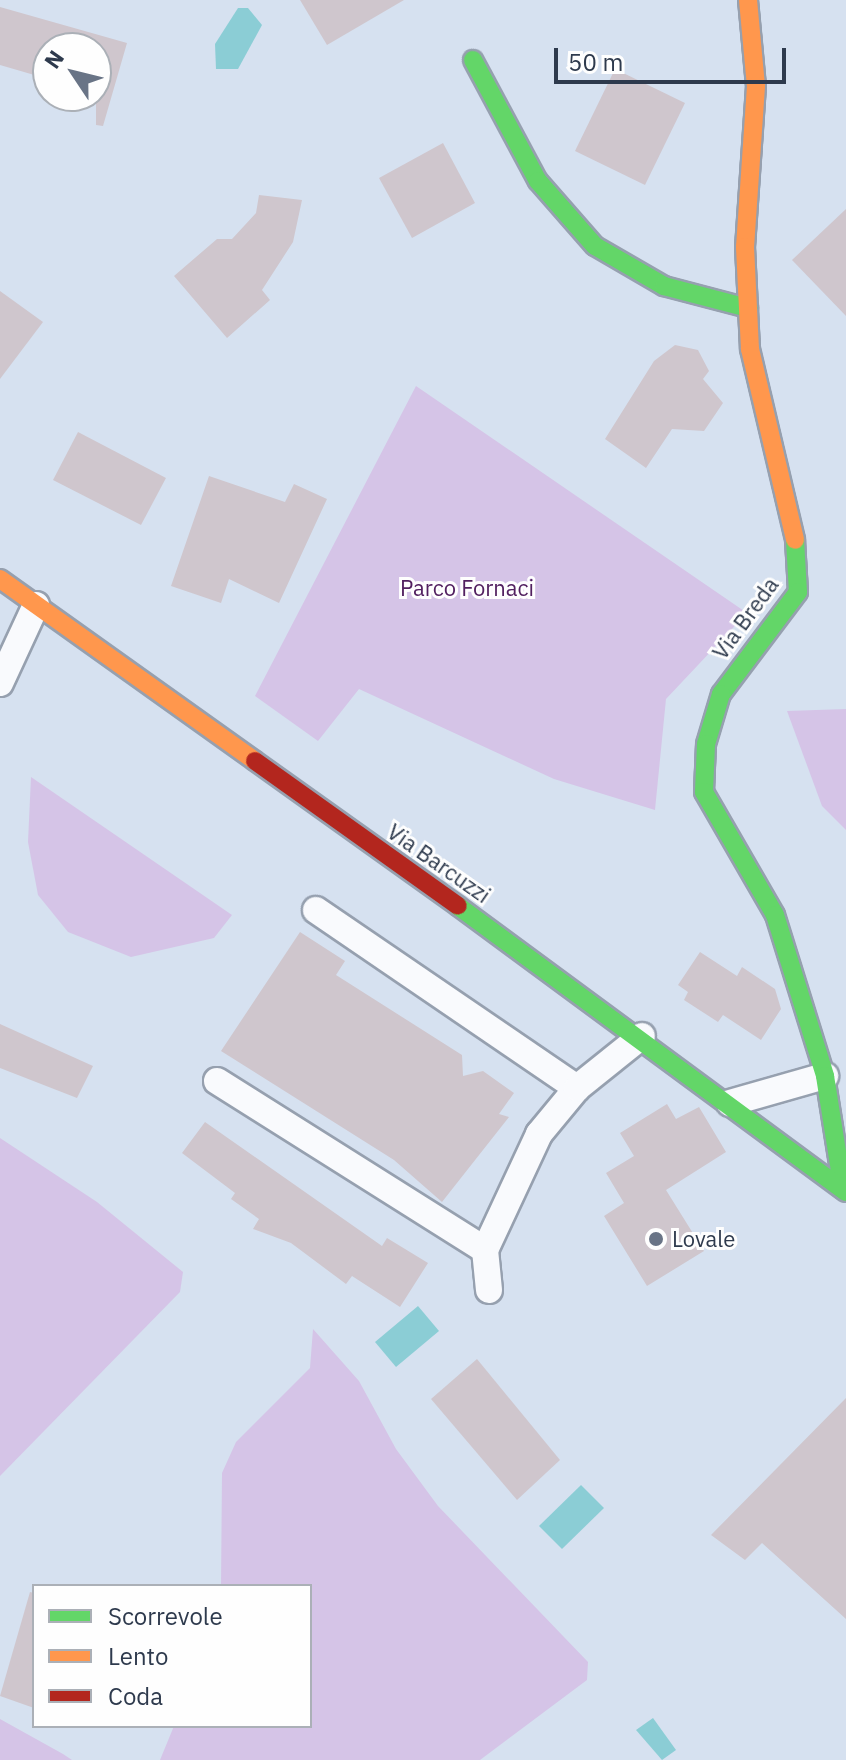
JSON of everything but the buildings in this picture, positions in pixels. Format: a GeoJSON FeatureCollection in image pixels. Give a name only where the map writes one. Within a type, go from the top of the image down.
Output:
{"type":"FeatureCollection","features":[{"type":"Feature","properties":{"kind":"street","name":"Via Breda"},"geometry":{"type":"LineString","coordinates":[[748,0],[756,86],[745,247],[750,349],[798,553],[798,592],[759,636],[721,694],[706,744],[704,792],[775,915],[825,1076],[845,1191]]}},
{"type":"Feature","properties":{"kind":"street"},"geometry":{"type":"LineString","coordinates":[[473,60],[538,181],[595,246],[664,286],[748,308]]}},
{"type":"Feature","properties":{"kind":"street","name":"Via Barcuzzi"},"geometry":{"type":"LineString","coordinates":[[0,579],[642,1036],[845,1191]]}},
{"type":"Feature","properties":{"kind":"street"},"geometry":{"type":"LineString","coordinates":[[0,683],[36,605]]}},
{"type":"Feature","properties":{"kind":"street"},"geometry":{"type":"LineString","coordinates":[[316,910],[577,1088]]}},
{"type":"Feature","properties":{"kind":"street"},"geometry":{"type":"LineString","coordinates":[[489,1290],[485,1250],[539,1134],[577,1088],[642,1036]]}},
{"type":"Feature","properties":{"kind":"street"},"geometry":{"type":"LineString","coordinates":[[730,1103],[825,1076]]}},
{"type":"Feature","properties":{"kind":"street"},"geometry":{"type":"LineString","coordinates":[[217,1081],[485,1250]]}},
{"type":"Feature","properties":{"kind":"green space","name":"Parco Fornaci"},"geometry":{"type":"Polygon","coordinates":[[[416,386],[747,613],[666,699],[655,810],[554,779],[359,689],[318,741],[255,696],[416,386]]]}},
{"type":"Feature","properties":{"kind":"green space"},"geometry":{"type":"Polygon","coordinates":[[[846,709],[846,830],[822,806],[787,711],[846,709]]]}},
{"type":"Feature","properties":{"kind":"green space"},"geometry":{"type":"Polygon","coordinates":[[[31,777],[232,915],[214,938],[131,957],[68,932],[38,895],[28,842],[31,777]]]}},
{"type":"Feature","properties":{"kind":"green space"},"geometry":{"type":"Polygon","coordinates":[[[0,1138],[97,1202],[183,1272],[180,1292],[0,1476],[0,1138]]]}},
{"type":"Feature","properties":{"kind":"green space"},"geometry":{"type":"Polygon","coordinates":[[[313,1329],[359,1381],[396,1449],[438,1506],[588,1662],[587,1680],[480,1760],[160,1760],[173,1728],[312,1728],[312,1584],[221,1584],[222,1473],[236,1442],[310,1368],[313,1329]]]}},
{"type":"Feature","properties":{"kind":"green space"},"geometry":{"type":"Polygon","coordinates":[[[0,1719],[63,1754],[72,1760],[0,1760],[0,1719]]]}},
{"type":"Feature","properties":{"kind":"water"},"geometry":{"type":"Polygon","coordinates":[[[238,8],[248,8],[262,25],[238,69],[216,69],[215,44],[238,8]]]}},
{"type":"Feature","properties":{"kind":"water"},"geometry":{"type":"Polygon","coordinates":[[[418,1306],[439,1331],[396,1367],[375,1342],[418,1306]]]}},
{"type":"Feature","properties":{"kind":"water"},"geometry":{"type":"Polygon","coordinates":[[[581,1485],[604,1508],[562,1549],[539,1526],[581,1485]]]}},
{"type":"Feature","properties":{"kind":"water"},"geometry":{"type":"Polygon","coordinates":[[[653,1718],[676,1750],[662,1760],[636,1730],[653,1718]]]}},
{"type":"Feature","properties":{"kind":"traffic: fast"},"geometry":{"type":"LineString","coordinates":[[473,60],[538,181],[595,246],[664,286],[748,308]]}},
{"type":"Feature","properties":{"kind":"traffic: fast"},"geometry":{"type":"LineString","coordinates":[[795,540],[798,592],[721,694],[706,744],[704,792],[775,915],[825,1076],[843,1190]]}},
{"type":"Feature","properties":{"kind":"traffic: fast"},"geometry":{"type":"LineString","coordinates":[[458,906],[846,1192]]}},
{"type":"Feature","properties":{"kind":"traffic: slow"},"geometry":{"type":"LineString","coordinates":[[748,0],[756,86],[745,247],[750,349],[795,540]]}},
{"type":"Feature","properties":{"kind":"traffic: slow"},"geometry":{"type":"LineString","coordinates":[[0,579],[255,761]]}},
{"type":"Feature","properties":{"kind":"traffic: jam"},"geometry":{"type":"LineString","coordinates":[[255,761],[458,906]]}},
{"type":"Feature","properties":{"kind":"place","name":"Lovale"},"geometry":{"type":"Point","coordinates":[656,1239]}}]}
